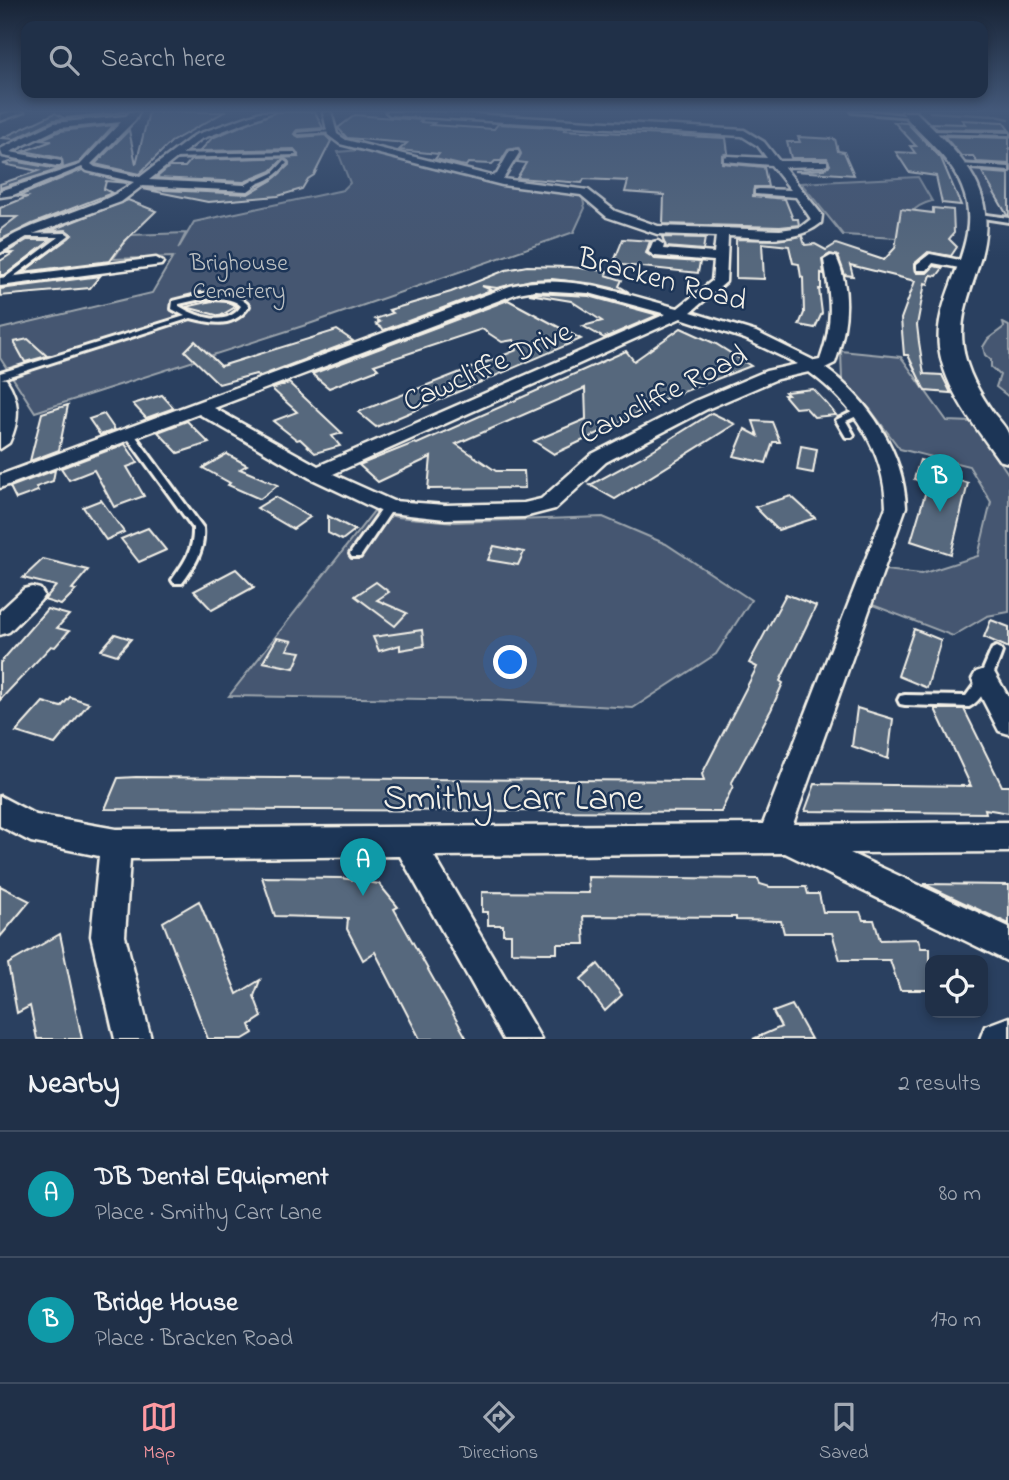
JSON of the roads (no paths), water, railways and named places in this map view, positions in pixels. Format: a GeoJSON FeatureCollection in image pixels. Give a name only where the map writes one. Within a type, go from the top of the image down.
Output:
{"type":"FeatureCollection","features":[{"type":"Feature","properties":{"kind":"main road"},"geometry":{"type":"LineString","coordinates":[[954,160],[975,190],[979,216],[970,266],[953,304],[953,356],[966,388],[1009,454]]}},
{"type":"Feature","properties":{"kind":"street"},"geometry":{"type":"LineString","coordinates":[[43,160],[57,163]]}},
{"type":"Feature","properties":{"kind":"street"},"geometry":{"type":"LineString","coordinates":[[0,194],[9,193],[89,160]]}},
{"type":"Feature","properties":{"kind":"street"},"geometry":{"type":"LineString","coordinates":[[0,249],[22,235],[104,206],[143,182],[167,160]]}},
{"type":"Feature","properties":{"kind":"street"},"geometry":{"type":"LineString","coordinates":[[493,180],[501,176],[510,160]]}},
{"type":"Feature","properties":{"kind":"street"},"geometry":{"type":"LineString","coordinates":[[745,160],[823,163]]}},
{"type":"Feature","properties":{"kind":"street"},"geometry":{"type":"LineString","coordinates":[[412,161],[493,180],[589,188],[611,214],[638,226],[677,232],[780,234],[805,230],[814,225],[817,215],[773,160]]}},
{"type":"Feature","properties":{"kind":"street"},"geometry":{"type":"LineString","coordinates":[[85,164],[91,169],[143,182],[248,188],[254,183]]}},
{"type":"Feature","properties":{"kind":"street"},"geometry":{"type":"LineString","coordinates":[[759,192],[799,194]]}},
{"type":"Feature","properties":{"kind":"street","name":"Cawcliffe Drive"},"geometry":{"type":"LineString","coordinates":[[317,474],[681,313],[719,282],[722,233]]}},
{"type":"Feature","properties":{"kind":"street"},"geometry":{"type":"LineString","coordinates":[[657,245],[655,252],[721,258]]}},
{"type":"Feature","properties":{"kind":"street"},"geometry":{"type":"LineString","coordinates":[[922,267],[930,258],[970,266]]}},
{"type":"Feature","properties":{"kind":"street"},"geometry":{"type":"LineString","coordinates":[[816,367],[827,363],[840,329],[841,312],[831,260]]}},
{"type":"Feature","properties":{"kind":"street"},"geometry":{"type":"LineString","coordinates":[[2,281],[156,262]]}},
{"type":"Feature","properties":{"kind":"street","name":"Bracken Road"},"geometry":{"type":"LineString","coordinates":[[0,482],[515,289],[542,283],[586,287],[681,313],[773,343],[816,367],[842,387],[884,448],[896,480],[896,507],[780,838]]}},
{"type":"Feature","properties":{"kind":"street","name":"Cawcliffe Road"},"geometry":{"type":"LineString","coordinates":[[200,407],[317,474],[389,507],[487,512],[524,510],[548,504],[599,458],[690,411],[772,375],[816,367]]}},
{"type":"Feature","properties":{"kind":"street"},"geometry":{"type":"LineString","coordinates":[[0,383],[7,392],[9,426],[0,443]]}},
{"type":"Feature","properties":{"kind":"street"},"geometry":{"type":"LineString","coordinates":[[0,626],[32,595]]}},
{"type":"Feature","properties":{"kind":"street"},"geometry":{"type":"LineString","coordinates":[[985,679],[1009,723]]}},
{"type":"Feature","properties":{"kind":"street","name":"Smithy Carr Lane"},"geometry":{"type":"LineString","coordinates":[[0,810],[31,828],[116,844],[780,838],[1009,946]]}},
{"type":"Feature","properties":{"kind":"street"},"geometry":{"type":"LineString","coordinates":[[780,838],[1009,837]]}},
{"type":"Feature","properties":{"kind":"street"},"geometry":{"type":"LineString","coordinates":[[407,840],[523,1039]]}},
{"type":"Feature","properties":{"kind":"street"},"geometry":{"type":"LineString","coordinates":[[116,844],[108,936],[133,1039]]}},
{"type":"Feature","properties":{"kind":"street"},"geometry":{"type":"LineString","coordinates":[[998,1039],[1009,1035]]}},
{"type":"Feature","properties":{"kind":"lane"},"geometry":{"type":"LineString","coordinates":[[254,183],[275,174],[284,163]]}},
{"type":"Feature","properties":{"kind":"lane"},"geometry":{"type":"LineString","coordinates":[[959,166],[1009,169]]}},
{"type":"Feature","properties":{"kind":"lane"},"geometry":{"type":"LineString","coordinates":[[979,216],[1009,220]]}},
{"type":"Feature","properties":{"kind":"lane"},"geometry":{"type":"LineString","coordinates":[[2,281],[66,237],[22,235]]}},
{"type":"Feature","properties":{"kind":"lane"},"geometry":{"type":"LineString","coordinates":[[0,376],[191,316],[218,321],[231,320],[241,314],[245,306],[242,300],[214,295],[187,298],[176,303],[174,307],[191,316]]}},
{"type":"Feature","properties":{"kind":"lane"},"geometry":{"type":"LineString","coordinates":[[849,435],[841,420],[860,411]]}},
{"type":"Feature","properties":{"kind":"lane"},"geometry":{"type":"LineString","coordinates":[[129,433],[198,528],[200,541],[196,553],[178,580]]}},
{"type":"Feature","properties":{"kind":"lane"},"geometry":{"type":"LineString","coordinates":[[356,554],[389,507]]}},
{"type":"Feature","properties":{"kind":"lane"},"geometry":{"type":"LineString","coordinates":[[905,700],[969,702],[985,679],[996,652]]}},
{"type":"Feature","properties":{"kind":"place","name":"Bridge House"},"geometry":{"type":"Point","coordinates":[940,512]}},
{"type":"Feature","properties":{"kind":"place","name":"DB Dental Equipment"},"geometry":{"type":"Point","coordinates":[363,896]}},
{"type":"Feature","properties":{"kind":"park label","name":"Brighouse Cemetery"},"geometry":{"type":"Point","coordinates":[239,278]}}]}
